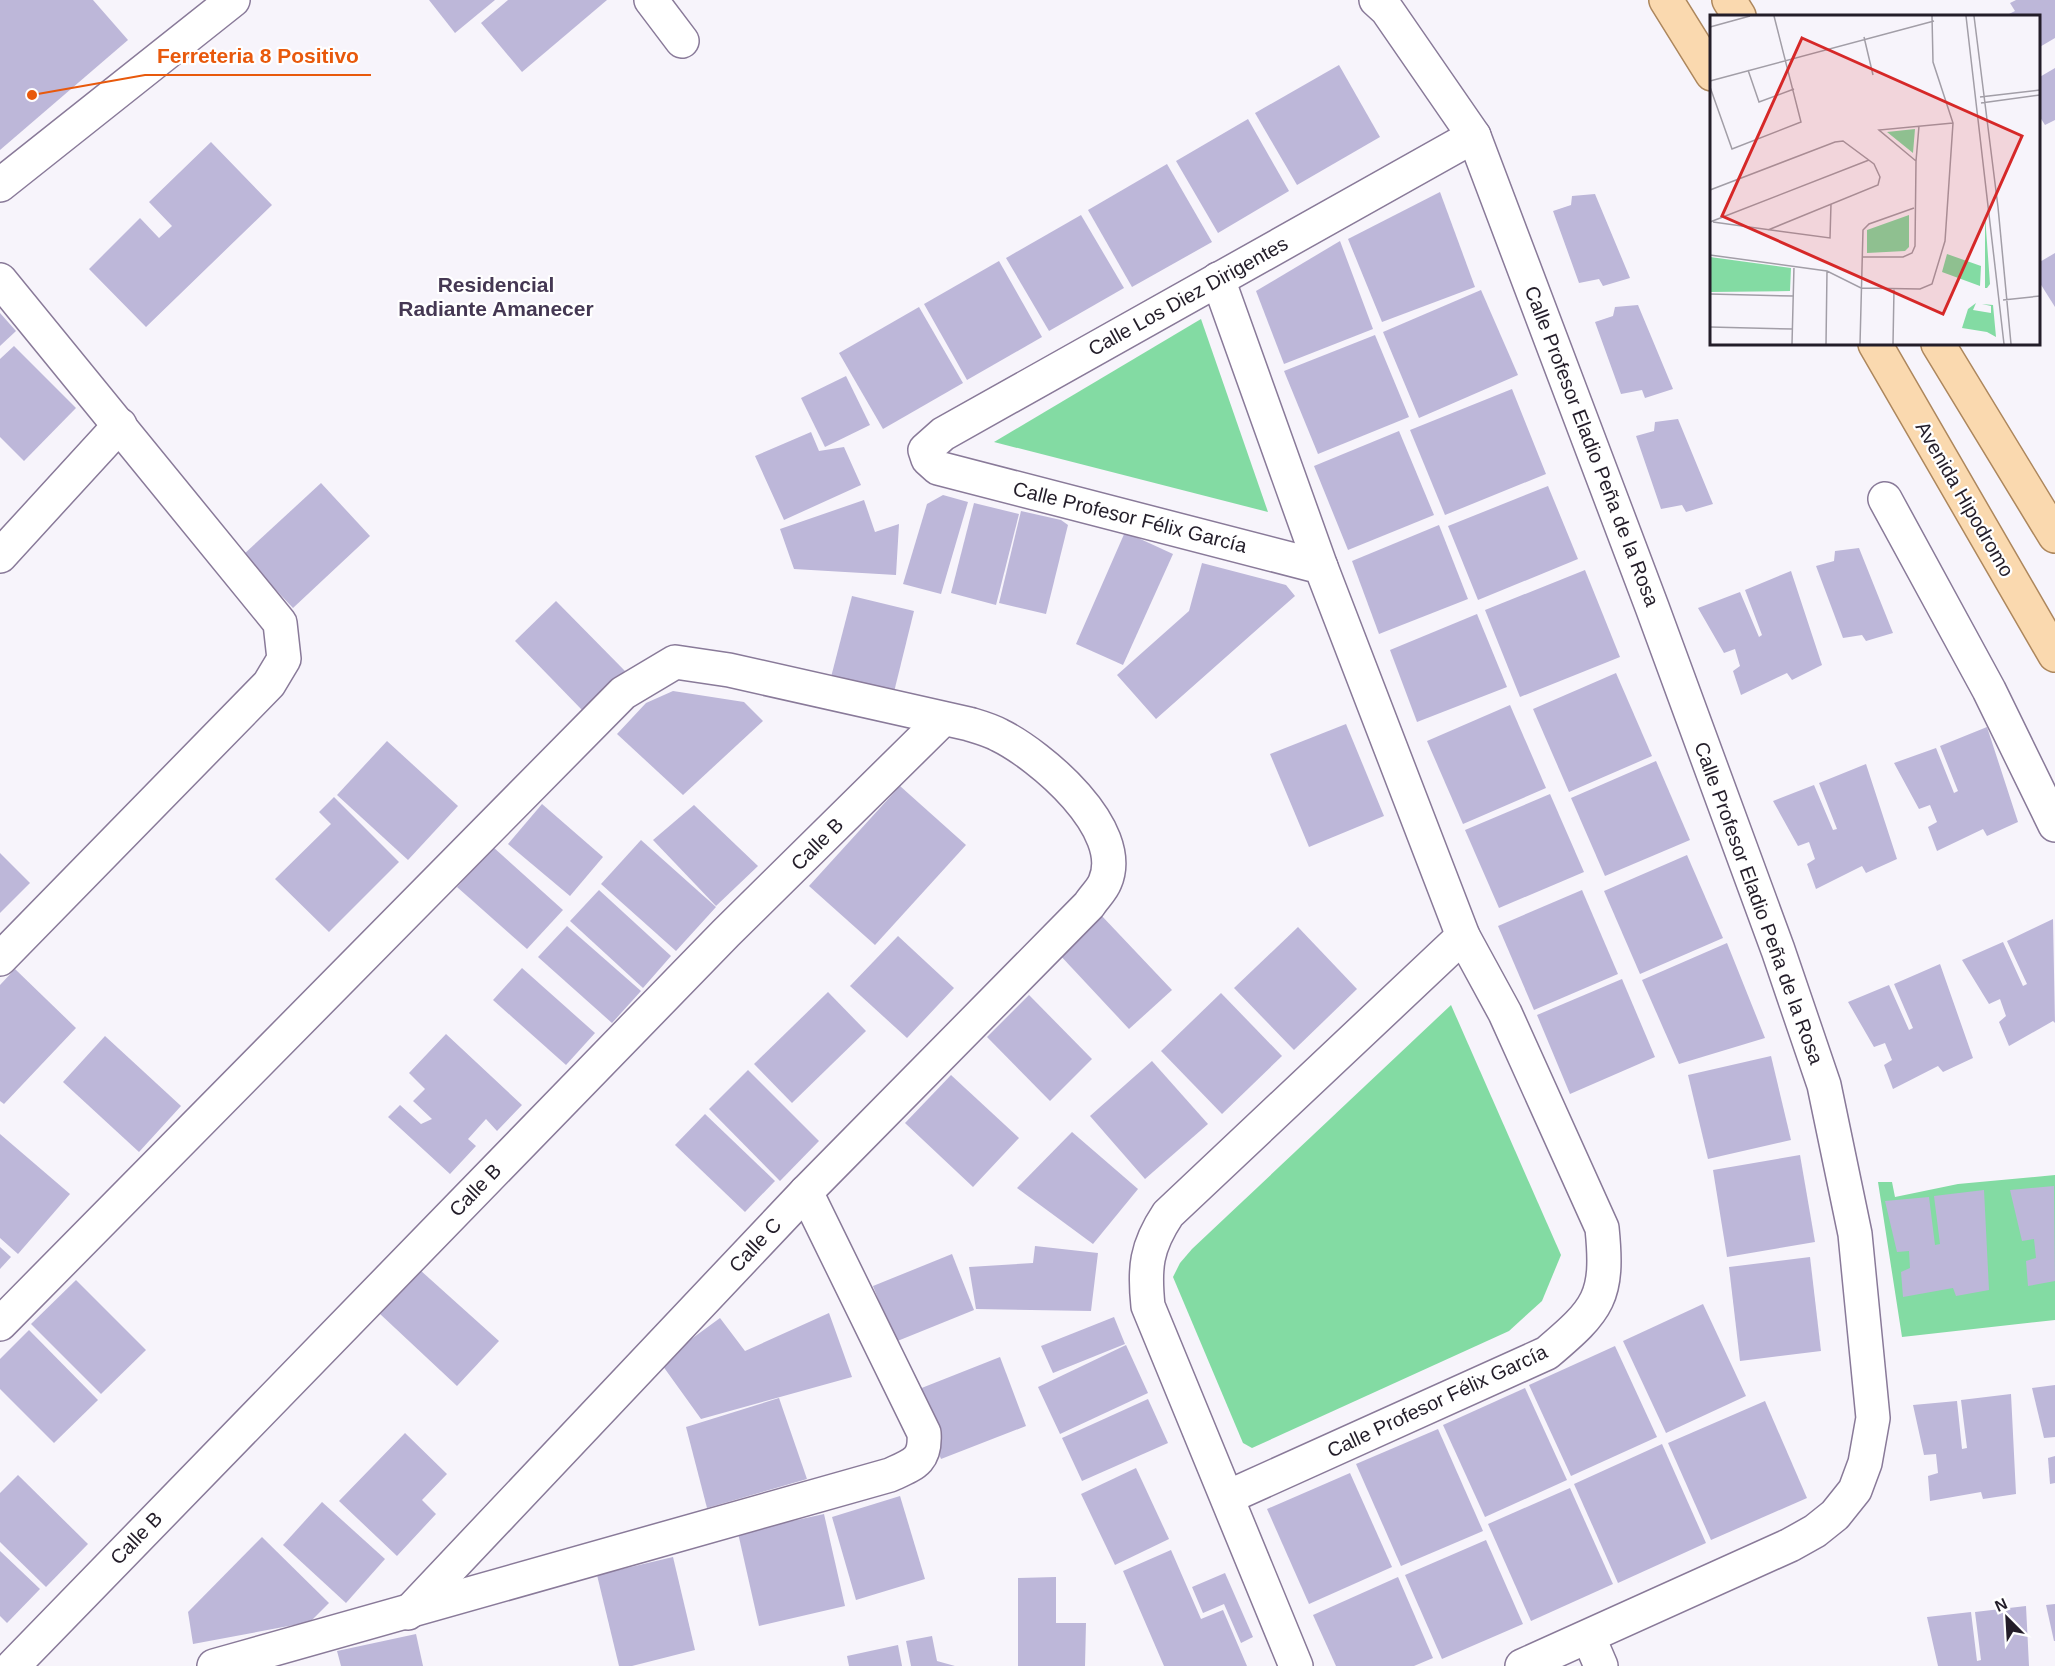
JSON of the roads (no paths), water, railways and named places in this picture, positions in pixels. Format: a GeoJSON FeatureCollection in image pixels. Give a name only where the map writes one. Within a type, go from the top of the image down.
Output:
{"type":"FeatureCollection","features":[{"type":"Feature","properties":{"kind":"main road"},"geometry":{"type":"LineString","coordinates":[[1666,0],[1710,71]]}},
{"type":"Feature","properties":{"kind":"main road"},"geometry":{"type":"LineString","coordinates":[[1729,0],[1738,15]]}},
{"type":"Feature","properties":{"kind":"main road","name":"Avenida Hipodromo"},"geometry":{"type":"LineString","coordinates":[[1876,345],[2055,655]]}},
{"type":"Feature","properties":{"kind":"main road"},"geometry":{"type":"LineString","coordinates":[[1939,345],[2055,536]]}},
{"type":"Feature","properties":{"kind":"street"},"geometry":{"type":"LineString","coordinates":[[0,185],[233,0]]}},
{"type":"Feature","properties":{"kind":"street"},"geometry":{"type":"LineString","coordinates":[[651,0],[682,41]]}},
{"type":"Feature","properties":{"kind":"street","name":"Calle Profesor Eladio Peña de la Rosa"},"geometry":{"type":"LineString","coordinates":[[1376,0],[1387,10],[1474,136],[1653,607],[1778,950],[1824,1085],[1854,1234],[1873,1418],[1865,1463],[1855,1490],[1835,1515],[1815,1531],[1595,1652],[1522,1666]]}},
{"type":"Feature","properties":{"kind":"street","name":"Calle Los Diez Dirigentes"},"geometry":{"type":"LineString","coordinates":[[938,468],[928,459],[925,450],[937,438],[1474,136]]}},
{"type":"Feature","properties":{"kind":"street","name":"Calle Profesor Félix García"},"geometry":{"type":"LineString","coordinates":[[1218,279],[1321,567],[1463,936],[1504,1013],[1602,1228],[1606,1262],[1601,1295],[1578,1327],[1547,1353],[1228,1497]]}},
{"type":"Feature","properties":{"kind":"street"},"geometry":{"type":"LineString","coordinates":[[0,280],[280,623],[284,659],[269,684],[0,959]]}},
{"type":"Feature","properties":{"kind":"street"},"geometry":{"type":"LineString","coordinates":[[0,556],[120,425]]}},
{"type":"Feature","properties":{"kind":"street","name":"Calle Profesor Félix García"},"geometry":{"type":"LineString","coordinates":[[938,468],[1321,567]]}},
{"type":"Feature","properties":{"kind":"street"},"geometry":{"type":"LineString","coordinates":[[1885,499],[1989,690],[2055,825]]}},
{"type":"Feature","properties":{"kind":"street"},"geometry":{"type":"LineString","coordinates":[[0,1324],[623,693],[675,662],[729,670],[943,719]]}},
{"type":"Feature","properties":{"kind":"street","name":"Calle C"},"geometry":{"type":"LineString","coordinates":[[408,1613],[806,1192],[1089,904],[1106,881],[1109,858],[1103,836],[1094,817],[1071,789],[1000,735],[969,724],[943,719]]}},
{"type":"Feature","properties":{"kind":"street","name":"Calle B"},"geometry":{"type":"LineString","coordinates":[[13,1666],[701,959],[943,719]]}},
{"type":"Feature","properties":{"kind":"street"},"geometry":{"type":"LineString","coordinates":[[1296,1666],[1148,1306],[1147,1258],[1155,1235],[1168,1214],[1463,936]]}},
{"type":"Feature","properties":{"kind":"street"},"geometry":{"type":"LineString","coordinates":[[214,1666],[890,1475],[914,1464],[925,1449],[924,1433],[806,1192]]}},
{"type":"Feature","properties":{"kind":"place","name":"Ferreteria 8 Positivo"},"geometry":{"type":"Point","coordinates":[32,95]}},
{"type":"Feature","properties":{"kind":"district","name":"Residencial Radiante Amanecer"},"geometry":{"type":"Point","coordinates":[496,297]}}]}
